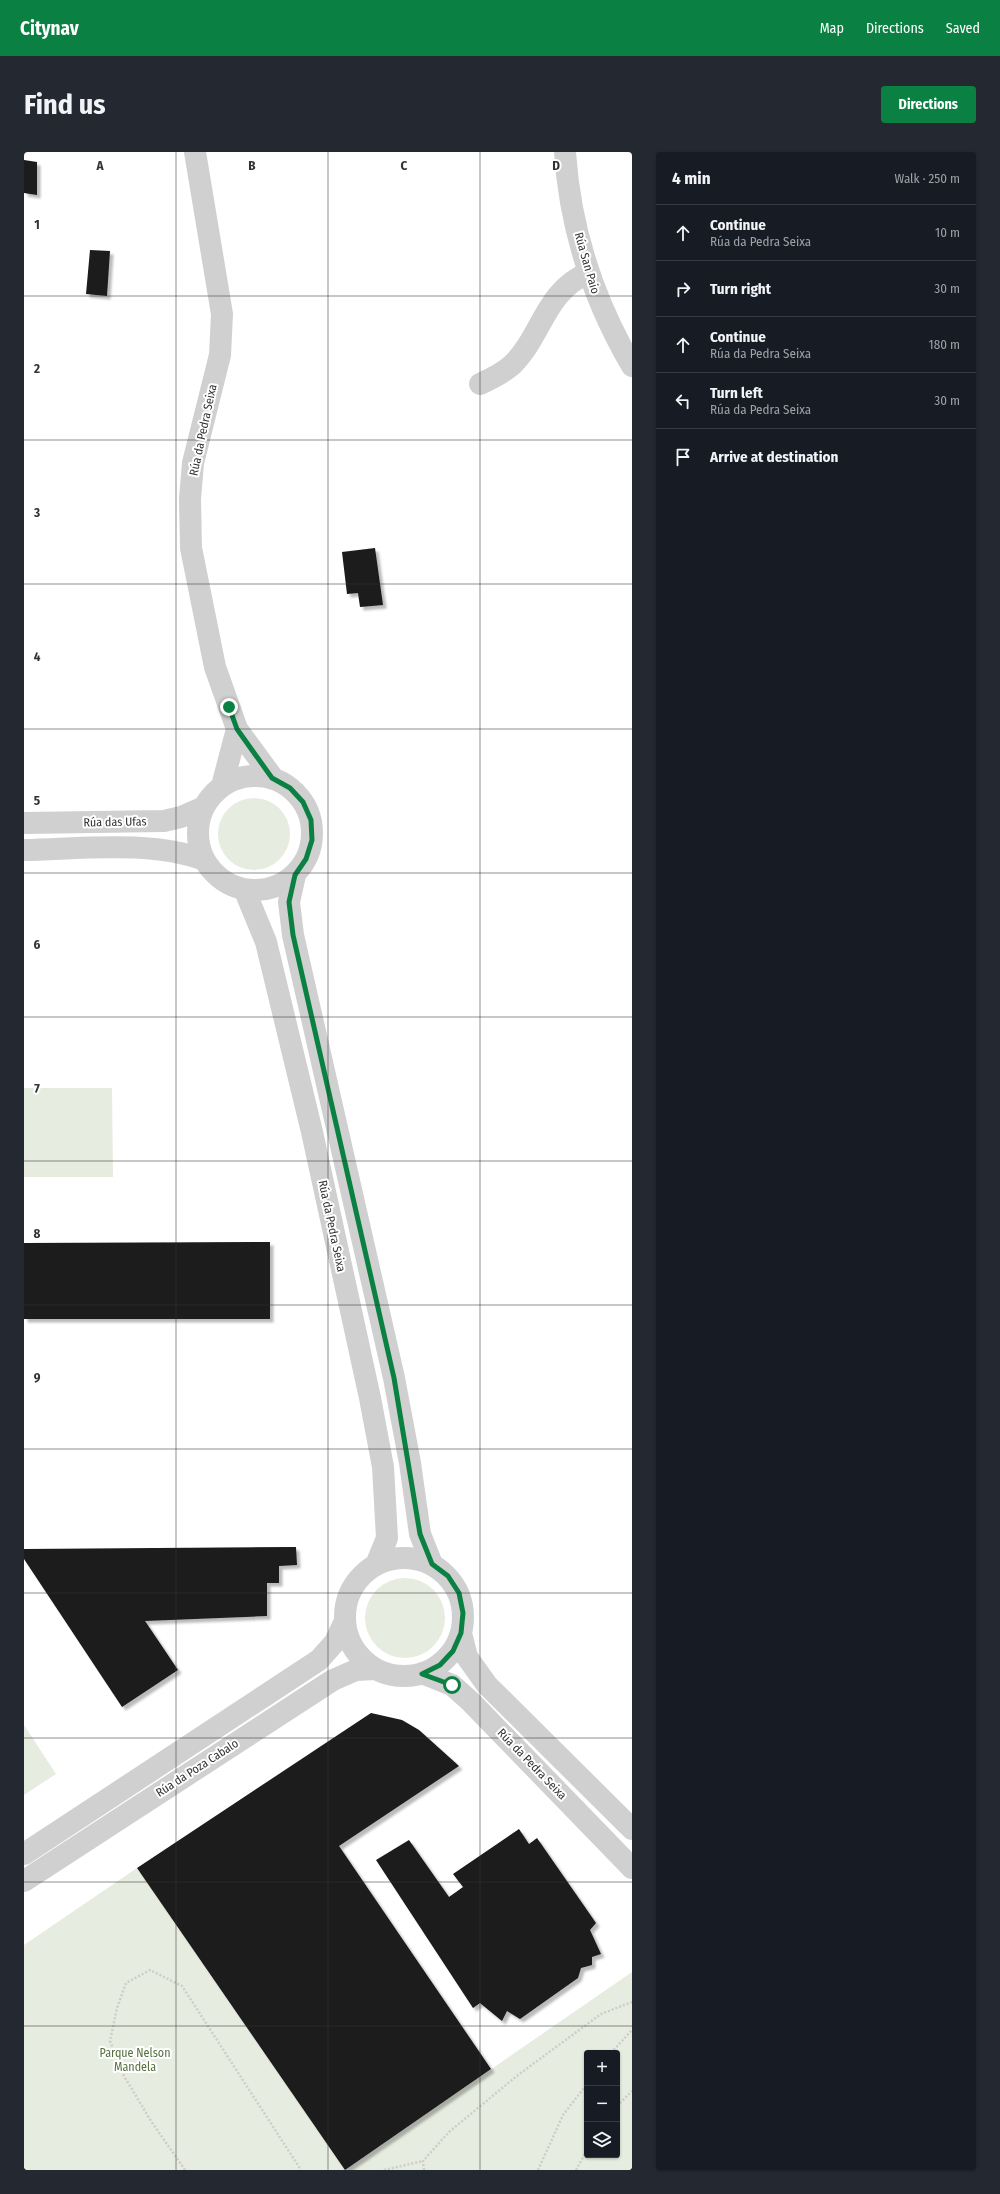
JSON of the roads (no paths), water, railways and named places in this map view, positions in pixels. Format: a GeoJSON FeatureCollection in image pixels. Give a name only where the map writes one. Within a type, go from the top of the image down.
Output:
{"type":"FeatureCollection","features":[{"type":"Feature","properties":{"kind":"street","name":"Rúa da Pedra Seixa"},"geometry":{"type":"LineString","coordinates":[[194,152],[222,314],[220,355],[193,463],[190,499],[191,548],[215,667],[237,729],[272,778]]}},
{"type":"Feature","properties":{"kind":"street","name":"Rúa San Paio"},"geometry":{"type":"LineString","coordinates":[[565,152],[573,212],[588,273],[606,318],[632,366]]}},
{"type":"Feature","properties":{"kind":"street"},"geometry":{"type":"LineString","coordinates":[[480,384],[493,378],[511,366],[520,355],[539,323],[566,285],[575,278],[588,273]]}},
{"type":"Feature","properties":{"kind":"street"},"geometry":{"type":"LineString","coordinates":[[222,786],[237,729]]}},
{"type":"Feature","properties":{"kind":"street","name":"Rúa da Pedra Seixa"},"geometry":{"type":"LineString","coordinates":[[295,875],[274,887],[263,891],[245,891],[228,885],[214,874],[204,860],[198,843],[198,824],[204,807],[211,795],[222,786],[238,778],[255,775],[272,778],[290,788],[294,792],[303,802],[311,820],[312,840],[306,859],[295,875],[289,902],[293,935],[394,1378],[420,1534],[432,1564]]}},
{"type":"Feature","properties":{"kind":"street","name":"Rúa das Ufas"},"geometry":{"type":"LineString","coordinates":[[24,823],[164,821],[204,807]]}},
{"type":"Feature","properties":{"kind":"street"},"geometry":{"type":"LineString","coordinates":[[24,850],[147,848],[183,852],[204,860]]}},
{"type":"Feature","properties":{"kind":"street","name":"Rúa da Pedra Seixa"},"geometry":{"type":"LineString","coordinates":[[245,891],[266,942],[312,1132],[370,1398],[383,1467],[387,1538],[376,1564]]}},
{"type":"Feature","properties":{"kind":"street"},"geometry":{"type":"LineString","coordinates":[[394,1558],[413,1558],[432,1564],[448,1576],[459,1593],[463,1613],[461,1633],[448,1655],[440,1665],[422,1674],[406,1676],[395,1675],[375,1669],[360,1656],[350,1640],[345,1621],[348,1599],[359,1579],[376,1564],[394,1558]]}},
{"type":"Feature","properties":{"kind":"street","name":"Rúa da Poza Cabalo"},"geometry":{"type":"LineString","coordinates":[[24,1854],[319,1660],[335,1642],[345,1621]]}},
{"type":"Feature","properties":{"kind":"street","name":"Rúa da Pedra Seixa"},"geometry":{"type":"LineString","coordinates":[[461,1633],[467,1657],[487,1685],[632,1828]]}},
{"type":"Feature","properties":{"kind":"street","name":"Rúa da Poza Cabalo"},"geometry":{"type":"LineString","coordinates":[[24,1881],[333,1680],[356,1670],[375,1669]]}},
{"type":"Feature","properties":{"kind":"street","name":"Rúa da Pedra Seixa"},"geometry":{"type":"LineString","coordinates":[[422,1674],[452,1685],[470,1701],[632,1868]]}},
{"type":"Feature","properties":{"kind":"park label","name":"Parque Nelson Mandela"},"geometry":{"type":"Point","coordinates":[135,2060]}}]}
